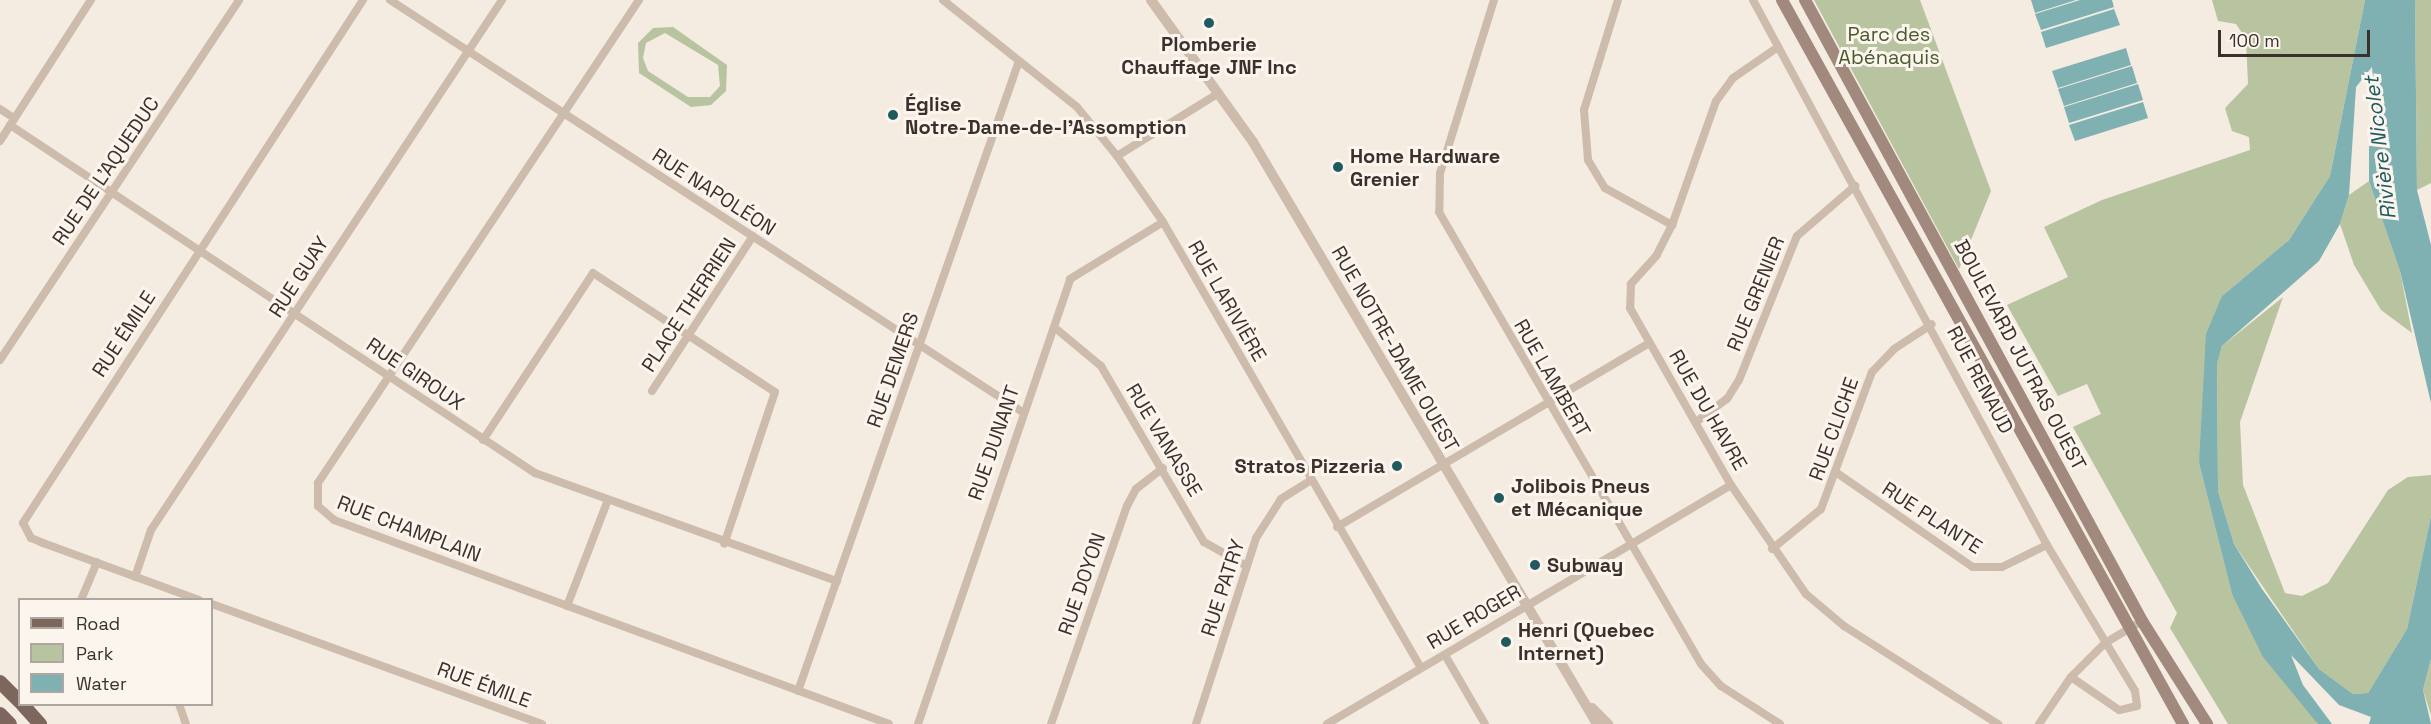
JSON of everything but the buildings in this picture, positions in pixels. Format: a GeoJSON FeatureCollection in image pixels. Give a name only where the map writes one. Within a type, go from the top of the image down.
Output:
{"type":"FeatureCollection","features":[{"type":"Feature","properties":{"kind":"main road","name":"BOULEVARD JUTRAS OUEST"},"geometry":{"type":"LineString","coordinates":[[1782,0],[2126,630],[2183,724]]}},
{"type":"Feature","properties":{"kind":"main road","name":"BOULEVARD JUTRAS OUEST"},"geometry":{"type":"LineString","coordinates":[[1805,0],[2142,621],[2207,724]]}},
{"type":"Feature","properties":{"kind":"main road"},"geometry":{"type":"LineString","coordinates":[[0,682],[18,700]]}},
{"type":"Feature","properties":{"kind":"main road"},"geometry":{"type":"LineString","coordinates":[[24,706],[40,724]]}},
{"type":"Feature","properties":{"kind":"main road"},"geometry":{"type":"LineString","coordinates":[[0,714],[10,724]]}},
{"type":"Feature","properties":{"kind":"street"},"geometry":{"type":"LineString","coordinates":[[0,141],[91,0]]}},
{"type":"Feature","properties":{"kind":"street","name":"RUE DE L'AQUEDUC"},"geometry":{"type":"LineString","coordinates":[[0,360],[240,0]]}},
{"type":"Feature","properties":{"kind":"street","name":"RUE ÉMILE"},"geometry":{"type":"LineString","coordinates":[[194,598],[31,538],[23,523],[27,510],[363,0]]}},
{"type":"Feature","properties":{"kind":"street","name":"RUE NAPOLÉON"},"geometry":{"type":"LineString","coordinates":[[390,0],[1021,411]]}},
{"type":"Feature","properties":{"kind":"street","name":"RUE GUAY"},"geometry":{"type":"LineString","coordinates":[[135,576],[151,530],[502,0]]}},
{"type":"Feature","properties":{"kind":"street","name":"RUE CHAMPLAIN"},"geometry":{"type":"LineString","coordinates":[[639,0],[318,483],[316,500],[322,513],[567,606],[890,724]]}},
{"type":"Feature","properties":{"kind":"street","name":"RUE LARIVIÈRE"},"geometry":{"type":"LineString","coordinates":[[943,0],[1077,107],[1117,156],[1163,222],[1310,481],[1421,668]]}},
{"type":"Feature","properties":{"kind":"street","name":"RUE NOTRE-DAME OUEST"},"geometry":{"type":"LineString","coordinates":[[1151,0],[1219,93],[1333,275],[1443,468],[1597,724]]}},
{"type":"Feature","properties":{"kind":"street","name":"RUE LAMBERT"},"geometry":{"type":"LineString","coordinates":[[1494,0],[1440,173],[1437,202],[1455,245],[1709,676],[1780,724]]}},
{"type":"Feature","properties":{"kind":"street"},"geometry":{"type":"LineString","coordinates":[[1618,0],[1587,98],[1588,160],[1605,188],[1672,225]]}},
{"type":"Feature","properties":{"kind":"street","name":"RUE RENAUD"},"geometry":{"type":"LineString","coordinates":[[1752,0],[1932,324],[2047,545],[2135,692],[2137,706],[2119,710],[2071,676]]}},
{"type":"Feature","properties":{"kind":"street","name":"RUE DU HAVRE"},"geometry":{"type":"LineString","coordinates":[[1779,47],[1733,78],[1716,101],[1672,225],[1627,298],[1649,343],[1731,485],[1772,549],[1806,594],[1844,626],[1998,724]]}},
{"type":"Feature","properties":{"kind":"street","name":"RUE DEMERS"},"geometry":{"type":"LineString","coordinates":[[798,691],[1019,60]]}},
{"type":"Feature","properties":{"kind":"street"},"geometry":{"type":"LineString","coordinates":[[1117,156],[1219,93]]}},
{"type":"Feature","properties":{"kind":"street","name":"RUE GIROUX"},"geometry":{"type":"LineString","coordinates":[[0,109],[12,121],[112,191],[535,473],[724,544],[837,580]]}},
{"type":"Feature","properties":{"kind":"street","name":"RUE GRENIER"},"geometry":{"type":"LineString","coordinates":[[1696,423],[1727,399],[1739,380],[1797,236],[1855,186]]}},
{"type":"Feature","properties":{"kind":"street","name":"RUE DUNANT"},"geometry":{"type":"LineString","coordinates":[[918,724],[1021,411],[1077,270],[1163,222]]}},
{"type":"Feature","properties":{"kind":"street","name":"PLACE THERRIEN"},"geometry":{"type":"LineString","coordinates":[[652,391],[753,236]]}},
{"type":"Feature","properties":{"kind":"street"},"geometry":{"type":"LineString","coordinates":[[483,440],[593,273],[775,392],[724,544]]}},
{"type":"Feature","properties":{"kind":"street","name":"RUE CLICHE"},"geometry":{"type":"LineString","coordinates":[[1772,549],[1814,519],[1837,473],[1872,372],[1894,349],[1932,324]]}},
{"type":"Feature","properties":{"kind":"street","name":"RUE VANASSE"},"geometry":{"type":"LineString","coordinates":[[1054,327],[1101,366],[1163,468],[1204,542],[1247,566]]}},
{"type":"Feature","properties":{"kind":"street"},"geometry":{"type":"LineString","coordinates":[[1337,527],[1443,468],[1649,343]]}},
{"type":"Feature","properties":{"kind":"street","name":"RUE DOYON"},"geometry":{"type":"LineString","coordinates":[[1051,724],[1126,506],[1136,489],[1163,468]]}},
{"type":"Feature","properties":{"kind":"street","name":"RUE PLANTE"},"geometry":{"type":"LineString","coordinates":[[1837,473],[1973,567],[2002,567],[2047,545]]}},
{"type":"Feature","properties":{"kind":"street","name":"RUE PATRY"},"geometry":{"type":"LineString","coordinates":[[1196,724],[1247,566],[1265,519],[1281,499],[1310,481]]}},
{"type":"Feature","properties":{"kind":"street","name":"RUE ROGER"},"geometry":{"type":"LineString","coordinates":[[1327,724],[1731,485]]}},
{"type":"Feature","properties":{"kind":"street"},"geometry":{"type":"LineString","coordinates":[[567,606],[608,500]]}},
{"type":"Feature","properties":{"kind":"street"},"geometry":{"type":"LineString","coordinates":[[82,598],[97,562]]}},
{"type":"Feature","properties":{"kind":"street","name":"RUE ÉMILE"},"geometry":{"type":"LineString","coordinates":[[213,604],[542,724]]}},
{"type":"Feature","properties":{"kind":"street"},"geometry":{"type":"LineString","coordinates":[[2038,724],[2071,676],[2105,643],[2142,621]]}},
{"type":"Feature","properties":{"kind":"street"},"geometry":{"type":"LineString","coordinates":[[1445,655],[1485,724]]}},
{"type":"Feature","properties":{"kind":"street"},"geometry":{"type":"LineString","coordinates":[[1581,698],[1608,724]]}},
{"type":"Feature","properties":{"kind":"street"},"geometry":{"type":"LineString","coordinates":[[179,706],[186,724]]}},
{"type":"Feature","properties":{"kind":"green space","name":"Parc des Abénaquis"},"geometry":{"type":"Polygon","coordinates":[[[1814,0],[1920,0],[1991,191],[1959,269],[1814,0]]]}},
{"type":"Feature","properties":{"kind":"green space"},"geometry":{"type":"Polygon","coordinates":[[[2212,0],[2365,0],[2330,176],[2289,240],[2222,296],[2199,463],[2232,594],[2318,724],[2228,724],[2170,628],[2177,613],[2073,427],[2101,414],[2087,384],[2058,396],[2007,305],[2068,277],[2044,227],[2102,200],[2250,150],[2249,137],[2232,131],[2225,108],[2248,84],[2246,39],[2236,24],[2218,21],[2212,0]]]}},
{"type":"Feature","properties":{"kind":"green space"},"geometry":{"type":"Polygon","coordinates":[[[2415,0],[2431,0],[2431,183],[2417,190],[2415,0]]]}},
{"type":"Feature","properties":{"kind":"green space"},"geometry":{"type":"Polygon","coordinates":[[[673,27],[727,65],[726,91],[711,105],[691,107],[639,73],[638,43],[653,28],[673,27]],[[665,33],[646,43],[643,58],[648,71],[688,97],[710,97],[720,86],[718,65],[665,33]]]}},
{"type":"Feature","properties":{"kind":"green space"},"geometry":{"type":"Polygon","coordinates":[[[2369,181],[2400,271],[2412,333],[2381,310],[2354,265],[2340,224],[2349,195],[2369,181]]]}},
{"type":"Feature","properties":{"kind":"green space"},"geometry":{"type":"Polygon","coordinates":[[[2283,297],[2240,422],[2243,485],[2285,593],[2302,596],[2328,583],[2388,490],[2408,477],[2431,475],[2431,516],[2407,629],[2368,693],[2353,694],[2319,669],[2234,544],[2218,491],[2217,362],[2222,346],[2283,297]]]}},
{"type":"Feature","properties":{"kind":"green space"},"geometry":{"type":"Polygon","coordinates":[[[2431,659],[2431,715],[2423,690],[2431,659]]]}},
{"type":"Feature","properties":{"kind":"water"},"geometry":{"type":"Polygon","coordinates":[[[2031,0],[2076,0],[2035,13],[2031,0]]]}},
{"type":"Feature","properties":{"kind":"water"},"geometry":{"type":"Polygon","coordinates":[[[2080,0],[2112,0],[2114,7],[2041,30],[2035,14],[2080,0]]]}},
{"type":"Feature","properties":{"kind":"water","name":"Rivière Nicolet"},"geometry":{"type":"Polygon","coordinates":[[[2365,0],[2415,0],[2417,190],[2431,245],[2431,403],[2400,271],[2369,181],[2369,146],[2377,120],[2372,67],[2356,87],[2349,195],[2340,224],[2319,261],[2222,346],[2217,363],[2218,491],[2234,544],[2262,589],[2319,669],[2353,694],[2368,693],[2407,629],[2431,516],[2431,659],[2423,690],[2431,724],[2369,724],[2371,717],[2339,705],[2291,655],[2303,685],[2332,724],[2318,724],[2263,657],[2232,594],[2199,463],[2206,334],[2222,296],[2289,240],[2330,176],[2365,0]]]}},
{"type":"Feature","properties":{"kind":"water"},"geometry":{"type":"Polygon","coordinates":[[[2114,9],[2120,25],[2046,48],[2041,32],[2114,9]]]}},
{"type":"Feature","properties":{"kind":"water"},"geometry":{"type":"Polygon","coordinates":[[[2126,48],[2131,65],[2058,88],[2052,71],[2126,48]]]}},
{"type":"Feature","properties":{"kind":"water"},"geometry":{"type":"Polygon","coordinates":[[[2132,66],[2137,83],[2064,106],[2058,89],[2132,66]]]}},
{"type":"Feature","properties":{"kind":"water"},"geometry":{"type":"Polygon","coordinates":[[[2138,84],[2143,100],[2069,123],[2064,107],[2138,84]]]}},
{"type":"Feature","properties":{"kind":"water"},"geometry":{"type":"Polygon","coordinates":[[[2143,102],[2148,118],[2075,141],[2069,125],[2143,102]]]}},
{"type":"Feature","properties":{"kind":"place","name":"Plomberie Chauffage JNF Inc"},"geometry":{"type":"Point","coordinates":[1209,23]}},
{"type":"Feature","properties":{"kind":"place","name":"Église Notre-Dame-de-l'Assomption"},"geometry":{"type":"Point","coordinates":[893,115]}},
{"type":"Feature","properties":{"kind":"place","name":"Home Hardware Grenier"},"geometry":{"type":"Point","coordinates":[1338,167]}},
{"type":"Feature","properties":{"kind":"place","name":"Stratos Pizzeria"},"geometry":{"type":"Point","coordinates":[1397,466]}},
{"type":"Feature","properties":{"kind":"place","name":"Jolibois Pneus et Mécanique"},"geometry":{"type":"Point","coordinates":[1499,498]}},
{"type":"Feature","properties":{"kind":"place","name":"Subway"},"geometry":{"type":"Point","coordinates":[1535,565]}},
{"type":"Feature","properties":{"kind":"place","name":"Henri (Quebec Internet)"},"geometry":{"type":"Point","coordinates":[1506,642]}}]}
